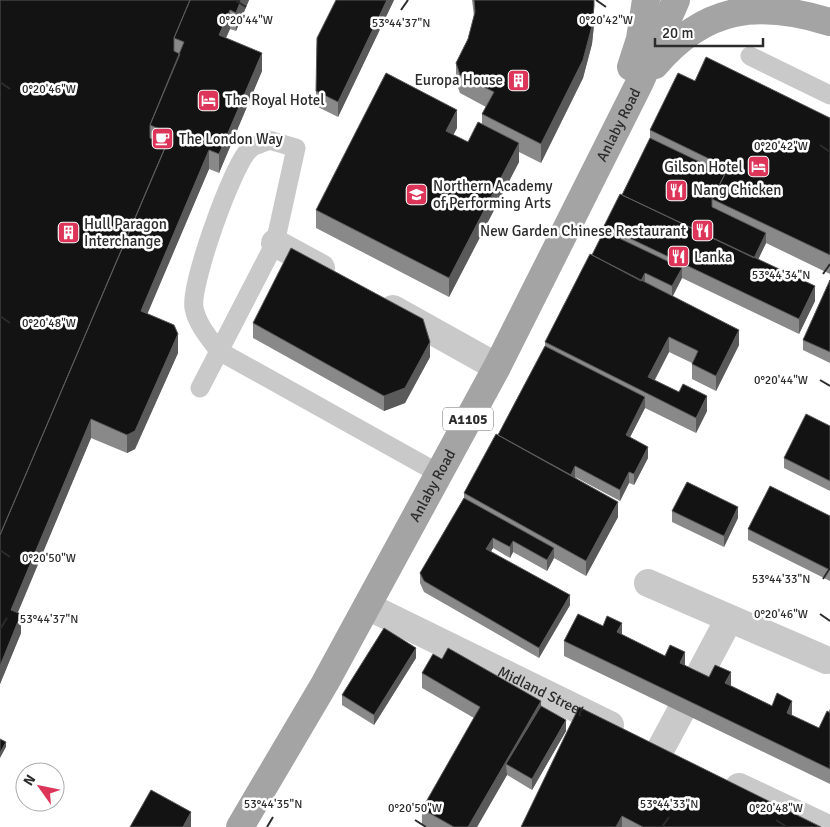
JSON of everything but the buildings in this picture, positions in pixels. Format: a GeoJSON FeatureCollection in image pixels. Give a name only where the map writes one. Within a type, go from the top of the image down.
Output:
{"type":"FeatureCollection","features":[{"type":"Feature","properties":{"kind":"main road"},"geometry":{"type":"LineString","coordinates":[[608,145],[640,39],[646,0]]}},
{"type":"Feature","properties":{"kind":"main road","name":"Anlaby Road"},"geometry":{"type":"LineString","coordinates":[[240,827],[325,684],[497,367],[639,84],[676,0]]}},
{"type":"Feature","properties":{"kind":"main road"},"geometry":{"type":"LineString","coordinates":[[639,84],[675,42],[696,25],[715,15],[740,8],[784,5],[808,12],[830,22]]}},
{"type":"Feature","properties":{"kind":"street"},"geometry":{"type":"LineString","coordinates":[[275,242],[343,281]]}},
{"type":"Feature","properties":{"kind":"street"},"geometry":{"type":"LineString","coordinates":[[369,295],[497,367]]}},
{"type":"Feature","properties":{"kind":"street"},"geometry":{"type":"LineString","coordinates":[[648,583],[826,660]]}},
{"type":"Feature","properties":{"kind":"street","name":"Midland Street"},"geometry":{"type":"LineString","coordinates":[[367,606],[686,762]]}},
{"type":"Feature","properties":{"kind":"street"},"geometry":{"type":"LineString","coordinates":[[694,685],[729,619]]}},
{"type":"Feature","properties":{"kind":"street"},"geometry":{"type":"LineString","coordinates":[[660,750],[681,711]]}},
{"type":"Feature","properties":{"kind":"street"},"geometry":{"type":"LineString","coordinates":[[720,778],[824,827]]}},
{"type":"Feature","properties":{"kind":"lane"},"geometry":{"type":"LineString","coordinates":[[750,56],[830,95]]}},
{"type":"Feature","properties":{"kind":"lane"},"geometry":{"type":"LineString","coordinates":[[200,388],[219,350],[275,242],[296,148],[269,140],[248,150],[230,184],[198,268],[194,308],[203,330],[219,350],[438,473]]}},
{"type":"Feature","properties":{"kind":"place","name":"Europa House"},"geometry":{"type":"Point","coordinates":[519,80]}},
{"type":"Feature","properties":{"kind":"place","name":"The Royal Hotel"},"geometry":{"type":"Point","coordinates":[209,100]}},
{"type":"Feature","properties":{"kind":"place","name":"The London Way"},"geometry":{"type":"Point","coordinates":[163,139]}},
{"type":"Feature","properties":{"kind":"place","name":"Gilson Hotel"},"geometry":{"type":"Point","coordinates":[759,167]}},
{"type":"Feature","properties":{"kind":"place","name":"Nang Chicken"},"geometry":{"type":"Point","coordinates":[677,190]}},
{"type":"Feature","properties":{"kind":"place","name":"Northern Academy of Performing Arts"},"geometry":{"type":"Point","coordinates":[417,195]}},
{"type":"Feature","properties":{"kind":"place","name":"New Garden Chinese Restaurant"},"geometry":{"type":"Point","coordinates":[702,231]}},
{"type":"Feature","properties":{"kind":"place","name":"Hull Paragon Interchange"},"geometry":{"type":"Point","coordinates":[68,233]}},
{"type":"Feature","properties":{"kind":"place","name":"Lanka"},"geometry":{"type":"Point","coordinates":[678,257]}}]}
